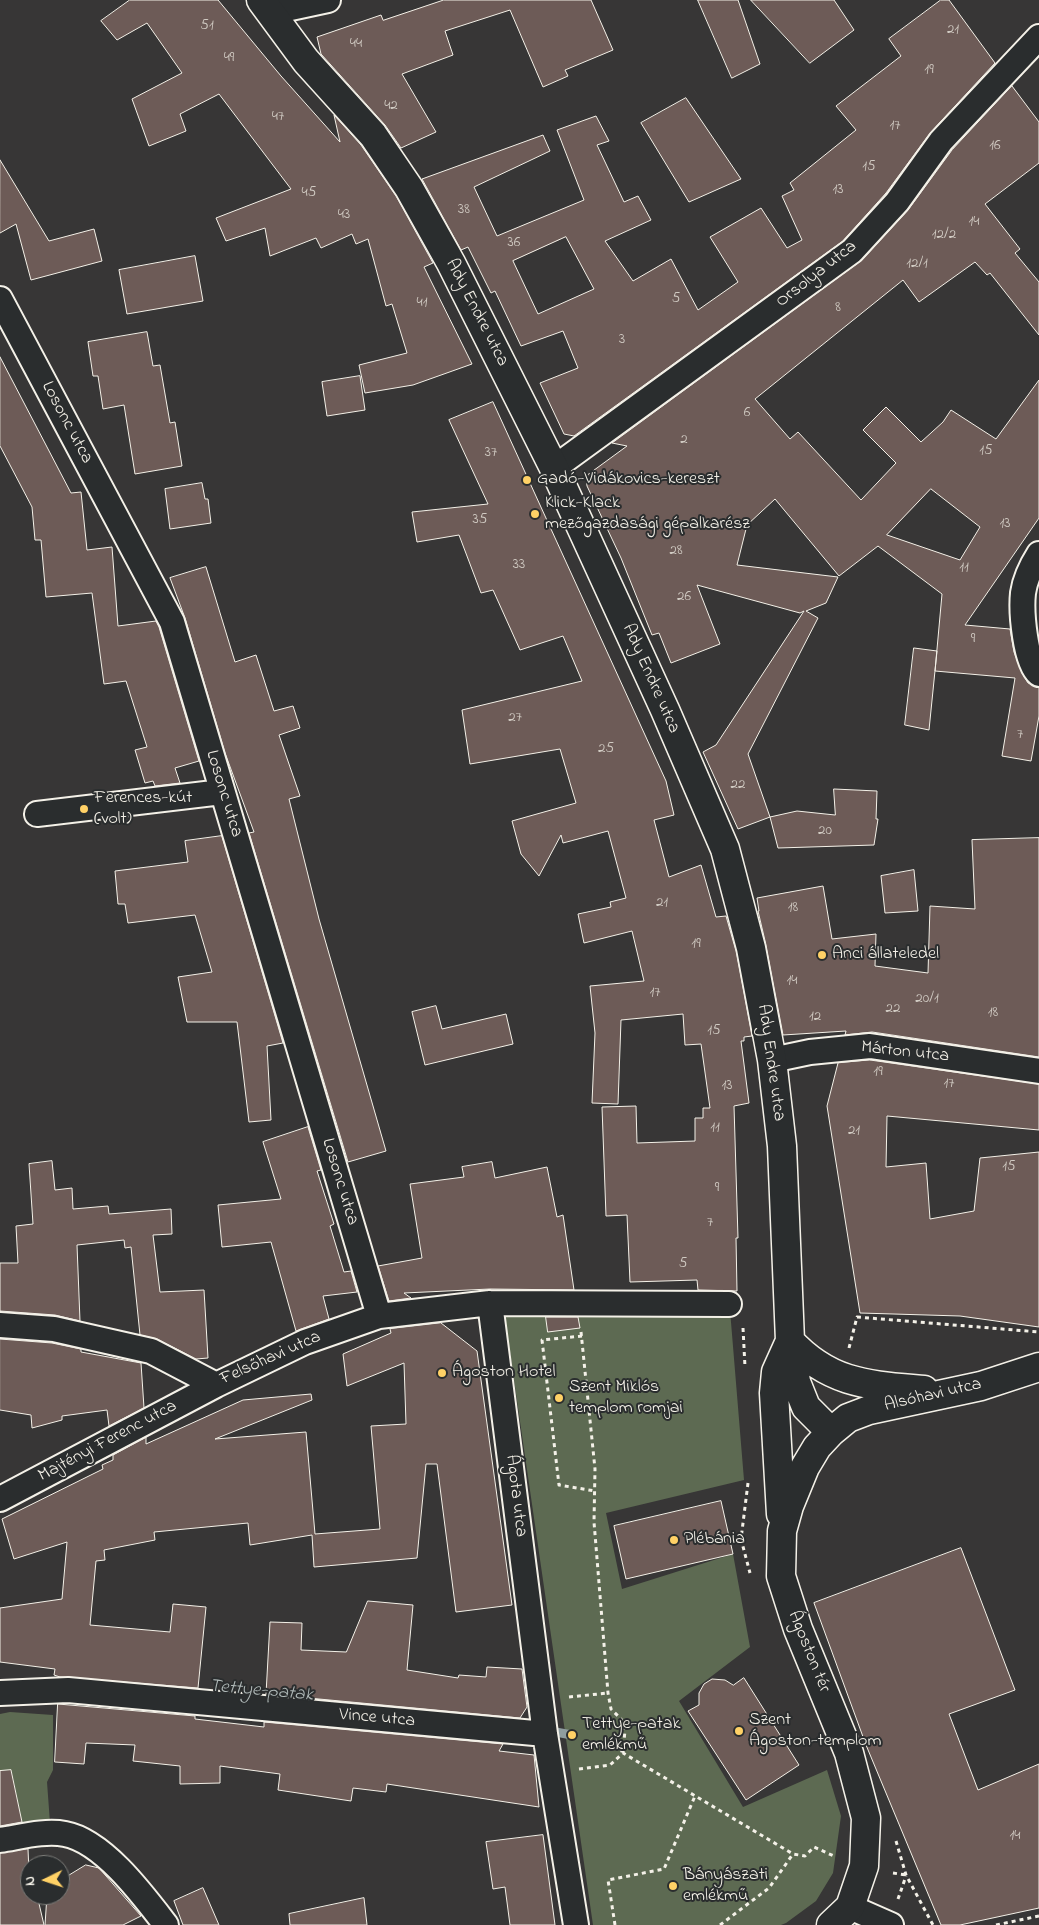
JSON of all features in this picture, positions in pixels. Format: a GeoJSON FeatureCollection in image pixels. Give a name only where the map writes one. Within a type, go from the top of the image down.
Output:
{"type":"FeatureCollection","features":[{"type":"Feature","properties":{"kind":"street"},"geometry":{"type":"LineString","coordinates":[[267,6],[328,0]]}},
{"type":"Feature","properties":{"kind":"street","name":"Ady Endre utca"},"geometry":{"type":"LineString","coordinates":[[267,6],[306,61],[373,135],[409,188],[451,263],[554,468],[661,702],[725,848],[752,948],[772,1060],[782,1146],[790,1341],[799,1394],[806,1407],[831,1432]]}},
{"type":"Feature","properties":{"kind":"street","name":"Orsolya utca"},"geometry":{"type":"LineString","coordinates":[[554,468],[852,251],[897,202],[941,141],[1039,37]]}},
{"type":"Feature","properties":{"kind":"street","name":"Losonc utca"},"geometry":{"type":"LineString","coordinates":[[0,299],[172,622],[379,1316]]}},
{"type":"Feature","properties":{"kind":"street"},"geometry":{"type":"LineString","coordinates":[[1039,554],[1032,566],[1023,593],[1025,636],[1030,661],[1039,674]]}},
{"type":"Feature","properties":{"kind":"street"},"geometry":{"type":"LineString","coordinates":[[37,814],[222,792]]}},
{"type":"Feature","properties":{"kind":"street","name":"Márton utca"},"geometry":{"type":"LineString","coordinates":[[772,1060],[810,1052],[870,1046],[1039,1071]]}},
{"type":"Feature","properties":{"kind":"street"},"geometry":{"type":"LineString","coordinates":[[490,1303],[729,1304]]}},
{"type":"Feature","properties":{"kind":"street","name":"Felsőhavi utca"},"geometry":{"type":"LineString","coordinates":[[0,1325],[54,1329],[151,1351],[216,1385],[305,1342],[379,1316],[490,1303]]}},
{"type":"Feature","properties":{"kind":"street","name":"Ágota utca"},"geometry":{"type":"LineString","coordinates":[[490,1303],[545,1734],[576,1925]]}},
{"type":"Feature","properties":{"kind":"street"},"geometry":{"type":"LineString","coordinates":[[782,1531],[774,1393],[776,1372],[790,1341],[807,1359],[842,1377],[864,1385],[948,1392]]}},
{"type":"Feature","properties":{"kind":"street","name":"Alsóhavi utca"},"geometry":{"type":"LineString","coordinates":[[831,1432],[848,1418],[861,1413],[981,1386],[1039,1367]]}},
{"type":"Feature","properties":{"kind":"street","name":"Majtényi Ferenc utca"},"geometry":{"type":"LineString","coordinates":[[0,1499],[216,1385]]}},
{"type":"Feature","properties":{"kind":"street","name":"Ágoston tér"},"geometry":{"type":"LineString","coordinates":[[831,1432],[805,1467],[788,1506],[782,1531],[781,1576],[787,1600],[849,1753],[866,1818],[864,1866],[841,1916]]}},
{"type":"Feature","properties":{"kind":"street","name":"Vince utca"},"geometry":{"type":"LineString","coordinates":[[0,1693],[68,1690],[545,1734]]}},
{"type":"Feature","properties":{"kind":"street"},"geometry":{"type":"LineString","coordinates":[[0,1840],[28,1835],[64,1833],[85,1841],[132,1881],[166,1925]]}},
{"type":"Feature","properties":{"kind":"street"},"geometry":{"type":"LineString","coordinates":[[841,1916],[891,1925]]}},
{"type":"Feature","properties":{"kind":"path"},"geometry":{"type":"LineString","coordinates":[[551,1770],[592,1769],[610,1765],[622,1753],[625,1730],[621,1719],[611,1709],[608,1693],[594,1522],[595,1491],[580,1304]]}},
{"type":"Feature","properties":{"kind":"path"},"geometry":{"type":"LineString","coordinates":[[842,1377],[857,1317],[1039,1332]]}},
{"type":"Feature","properties":{"kind":"path"},"geometry":{"type":"LineString","coordinates":[[582,1336],[542,1340],[558,1485],[595,1491]]}},
{"type":"Feature","properties":{"kind":"path"},"geometry":{"type":"LineString","coordinates":[[541,1700],[608,1693]]}},
{"type":"Feature","properties":{"kind":"path"},"geometry":{"type":"LineString","coordinates":[[616,1734],[622,1753],[794,1854],[769,1888],[720,1925]]}},
{"type":"Feature","properties":{"kind":"path"},"geometry":{"type":"LineString","coordinates":[[615,1925],[608,1880],[664,1869],[695,1796]]}},
{"type":"Feature","properties":{"kind":"path"},"geometry":{"type":"LineString","coordinates":[[895,1839],[906,1875],[933,1925]]}},
{"type":"Feature","properties":{"kind":"path"},"geometry":{"type":"LineString","coordinates":[[996,1925],[1039,1916]]}},
{"type":"Feature","properties":{"kind":"green space"},"geometry":{"type":"Polygon","coordinates":[[[730,1310],[744,1480],[606,1513],[622,1589],[733,1554],[750,1647],[679,1701],[743,1807],[827,1770],[841,1816],[833,1873],[816,1901],[781,1925],[593,1925],[504,1311],[730,1310]]]}},
{"type":"Feature","properties":{"kind":"green space"},"geometry":{"type":"Polygon","coordinates":[[[10,1712],[53,1715],[53,1770],[47,1782],[50,1823],[22,1823],[12,1773],[0,1775],[0,1714],[10,1712]]]}},
{"type":"Feature","properties":{"kind":"building"},"geometry":{"type":"Polygon","coordinates":[[[130,0],[218,0],[281,76],[340,142],[334,115],[361,145],[396,196],[433,263],[424,267],[472,364],[413,385],[365,393],[359,365],[407,353],[392,304],[386,306],[368,239],[356,244],[352,234],[321,248],[316,238],[270,256],[265,228],[226,241],[216,218],[291,189],[219,94],[180,114],[186,131],[149,146],[132,99],[182,73],[147,23],[117,40],[101,21],[130,0]]]}},
{"type":"Feature","properties":{"kind":"building"},"geometry":{"type":"Polygon","coordinates":[[[444,0],[591,0],[613,50],[565,70],[568,76],[543,87],[510,10],[445,31],[453,55],[402,74],[436,132],[401,148],[385,125],[321,54],[317,37],[381,15],[383,20],[444,0]]]}},
{"type":"Feature","properties":{"kind":"building"},"geometry":{"type":"Polygon","coordinates":[[[698,0],[738,0],[760,64],[732,78],[698,0]]]}},
{"type":"Feature","properties":{"kind":"building"},"geometry":{"type":"Polygon","coordinates":[[[751,0],[834,0],[854,30],[810,63],[751,0]]]}},
{"type":"Feature","properties":{"kind":"building"},"geometry":{"type":"Polygon","coordinates":[[[941,0],[949,0],[995,63],[931,132],[886,193],[843,241],[574,436],[564,434],[540,383],[578,368],[563,331],[521,346],[495,291],[491,293],[468,247],[461,250],[422,179],[543,135],[550,151],[474,187],[497,236],[584,200],[557,130],[596,116],[609,141],[597,145],[624,202],[638,196],[651,220],[605,241],[633,281],[671,259],[698,310],[738,282],[710,237],[761,208],[787,248],[802,240],[782,196],[794,190],[790,183],[856,130],[836,106],[901,56],[889,39],[941,0]],[[566,237],[513,261],[538,314],[594,289],[566,237]]]}},
{"type":"Feature","properties":{"kind":"building"},"geometry":{"type":"Polygon","coordinates":[[[1012,86],[1039,122],[1039,163],[985,204],[1020,249],[1015,253],[1039,282],[1039,335],[990,273],[987,275],[975,262],[919,302],[903,280],[755,399],[790,439],[798,432],[861,500],[896,463],[863,430],[886,407],[921,442],[943,422],[951,410],[996,439],[1039,380],[1039,518],[965,625],[1010,629],[1014,652],[1022,673],[1028,683],[1039,687],[1039,716],[1031,761],[1002,756],[1015,678],[935,671],[942,594],[878,546],[839,576],[775,499],[747,525],[737,565],[838,577],[826,603],[806,611],[818,618],[748,754],[770,817],[738,829],[703,752],[716,745],[804,611],[800,613],[697,585],[720,644],[671,663],[659,633],[652,635],[621,558],[587,486],[586,476],[627,446],[612,443],[862,260],[908,210],[952,150],[1012,86]],[[931,489],[887,535],[960,560],[980,527],[931,489]]]}},
{"type":"Feature","properties":{"kind":"building"},"geometry":{"type":"Polygon","coordinates":[[[686,98],[741,179],[689,202],[641,123],[686,98]]]}},
{"type":"Feature","properties":{"kind":"building"},"geometry":{"type":"Polygon","coordinates":[[[0,160],[49,241],[94,229],[102,261],[31,280],[16,224],[0,233],[0,160]]]}},
{"type":"Feature","properties":{"kind":"building"},"geometry":{"type":"Polygon","coordinates":[[[195,256],[203,301],[127,314],[119,270],[195,256]]]}},
{"type":"Feature","properties":{"kind":"building"},"geometry":{"type":"Polygon","coordinates":[[[147,332],[153,366],[160,365],[170,423],[175,422],[182,466],[135,474],[124,405],[103,409],[98,376],[93,376],[88,342],[147,332]]]}},
{"type":"Feature","properties":{"kind":"building"},"geometry":{"type":"Polygon","coordinates":[[[0,357],[71,493],[81,492],[87,550],[112,547],[118,626],[156,621],[159,627],[199,761],[175,768],[180,783],[155,786],[153,781],[145,783],[135,750],[147,747],[126,681],[104,684],[92,593],[46,597],[41,540],[35,540],[32,507],[0,446],[0,357]]]}},
{"type":"Feature","properties":{"kind":"building"},"geometry":{"type":"Polygon","coordinates":[[[360,376],[365,410],[327,416],[322,382],[360,376]]]}},
{"type":"Feature","properties":{"kind":"building"},"geometry":{"type":"Polygon","coordinates":[[[493,402],[666,781],[674,815],[654,820],[669,877],[701,865],[716,917],[726,916],[736,951],[752,1036],[744,1037],[744,1041],[741,1041],[749,1103],[734,1106],[738,1238],[736,1238],[737,1291],[698,1290],[697,1280],[630,1282],[627,1215],[606,1216],[602,1107],[636,1106],[637,1143],[695,1141],[695,1118],[703,1118],[703,1108],[710,1108],[701,1044],[685,1045],[683,1014],[621,1020],[618,1104],[592,1103],[595,1033],[590,986],[644,981],[632,931],[584,943],[578,914],[611,907],[610,902],[626,898],[608,831],[563,843],[561,835],[539,876],[521,854],[512,821],[576,803],[560,749],[470,764],[462,710],[582,681],[563,636],[520,650],[493,590],[481,593],[459,535],[417,542],[412,512],[488,504],[449,420],[493,402]]]}},
{"type":"Feature","properties":{"kind":"building"},"geometry":{"type":"Polygon","coordinates":[[[202,483],[205,499],[208,499],[211,523],[170,529],[165,489],[202,483]]]}},
{"type":"Feature","properties":{"kind":"building"},"geometry":{"type":"Polygon","coordinates":[[[206,567],[235,662],[256,655],[274,711],[293,706],[300,728],[279,735],[300,796],[289,799],[319,919],[386,1151],[348,1162],[249,833],[254,832],[225,753],[185,618],[170,578],[206,567]]]}},
{"type":"Feature","properties":{"kind":"building"},"geometry":{"type":"Polygon","coordinates":[[[914,648],[937,651],[929,730],[905,725],[914,648]]]}},
{"type":"Feature","properties":{"kind":"building"},"geometry":{"type":"Polygon","coordinates":[[[834,789],[877,791],[876,819],[878,819],[874,845],[778,848],[770,817],[797,811],[835,815],[834,789]]]}},
{"type":"Feature","properties":{"kind":"building"},"geometry":{"type":"Polygon","coordinates":[[[222,836],[283,1043],[267,1046],[271,1120],[249,1122],[237,1022],[187,1022],[178,977],[212,972],[195,915],[128,923],[125,904],[118,904],[115,871],[188,862],[185,841],[222,836]]]}},
{"type":"Feature","properties":{"kind":"building"},"geometry":{"type":"Polygon","coordinates":[[[1039,838],[1039,1057],[872,1032],[845,1035],[846,1031],[783,1035],[757,898],[823,886],[832,939],[876,934],[875,966],[928,973],[930,906],[975,909],[972,840],[1039,838]]]}},
{"type":"Feature","properties":{"kind":"building"},"geometry":{"type":"Polygon","coordinates":[[[914,870],[918,911],[885,913],[881,876],[914,870]]]}},
{"type":"Feature","properties":{"kind":"building"},"geometry":{"type":"Polygon","coordinates":[[[436,1006],[442,1029],[506,1014],[513,1044],[425,1065],[412,1012],[436,1006]]]}},
{"type":"Feature","properties":{"kind":"building"},"geometry":{"type":"Polygon","coordinates":[[[870,1060],[1039,1084],[1039,1130],[887,1116],[886,1167],[926,1163],[930,1219],[974,1211],[980,1158],[1039,1152],[1039,1327],[960,1316],[860,1313],[827,1106],[838,1063],[870,1060]]]}},
{"type":"Feature","properties":{"kind":"building"},"geometry":{"type":"Polygon","coordinates":[[[308,1127],[321,1170],[317,1171],[334,1224],[330,1226],[344,1272],[351,1271],[357,1292],[323,1296],[329,1319],[296,1331],[271,1242],[222,1247],[218,1205],[281,1199],[263,1142],[308,1127]]]}},
{"type":"Feature","properties":{"kind":"building"},"geometry":{"type":"Polygon","coordinates":[[[52,1161],[55,1190],[72,1188],[73,1209],[108,1206],[109,1214],[171,1209],[172,1234],[153,1235],[160,1292],[204,1290],[208,1358],[196,1359],[157,1339],[140,1335],[131,1247],[125,1248],[124,1240],[77,1245],[80,1321],[55,1315],[0,1311],[0,1263],[18,1263],[16,1226],[33,1224],[29,1164],[52,1161]]]}},
{"type":"Feature","properties":{"kind":"building"},"geometry":{"type":"Polygon","coordinates":[[[492,1162],[495,1178],[547,1167],[557,1217],[563,1215],[574,1290],[490,1289],[404,1293],[411,1298],[389,1301],[378,1266],[422,1258],[410,1184],[464,1177],[462,1167],[492,1162]]]}},
{"type":"Feature","properties":{"kind":"building"},"geometry":{"type":"Polygon","coordinates":[[[546,1317],[578,1317],[580,1328],[548,1332],[546,1317]]]}},
{"type":"Feature","properties":{"kind":"building"},"geometry":{"type":"Polygon","coordinates":[[[441,1323],[477,1351],[512,1605],[456,1612],[437,1464],[426,1464],[417,1558],[314,1567],[312,1535],[250,1545],[248,1523],[154,1532],[155,1540],[104,1550],[105,1560],[96,1561],[90,1625],[170,1632],[173,1604],[206,1607],[198,1688],[60,1677],[54,1675],[55,1669],[0,1662],[0,1608],[62,1599],[67,1542],[14,1559],[2,1519],[103,1469],[102,1465],[113,1460],[113,1455],[146,1437],[146,1444],[243,1400],[311,1394],[312,1400],[215,1439],[306,1432],[315,1534],[380,1529],[371,1426],[406,1424],[404,1363],[347,1386],[343,1354],[391,1333],[390,1329],[441,1323]]]}},
{"type":"Feature","properties":{"kind":"building"},"geometry":{"type":"Polygon","coordinates":[[[0,1339],[52,1343],[81,1349],[81,1352],[141,1363],[144,1408],[109,1426],[107,1410],[62,1416],[62,1420],[32,1428],[31,1415],[0,1410],[0,1339]]]}},
{"type":"Feature","properties":{"kind":"building","name":"Plébánia"},"geometry":{"type":"Polygon","coordinates":[[[721,1501],[733,1554],[626,1579],[614,1526],[721,1501]]]}},
{"type":"Feature","properties":{"kind":"building"},"geometry":{"type":"Polygon","coordinates":[[[961,1548],[1015,1690],[949,1714],[978,1790],[1039,1764],[1039,1908],[960,1925],[941,1925],[866,1745],[814,1603],[961,1548]]]}},
{"type":"Feature","properties":{"kind":"building"},"geometry":{"type":"Polygon","coordinates":[[[368,1601],[413,1605],[407,1670],[458,1678],[459,1675],[486,1677],[487,1667],[522,1669],[527,1707],[520,1718],[266,1694],[270,1622],[302,1623],[301,1650],[346,1652],[368,1601]]]}},
{"type":"Feature","properties":{"kind":"building","name":"Szent Ágoston-templom"},"geometry":{"type":"Polygon","coordinates":[[[744,1678],[799,1765],[746,1800],[688,1711],[699,1705],[699,1693],[704,1684],[712,1679],[725,1680],[733,1685],[744,1678]]]}},
{"type":"Feature","properties":{"kind":"building"},"geometry":{"type":"Polygon","coordinates":[[[58,1704],[195,1716],[195,1719],[264,1727],[264,1722],[503,1744],[499,1751],[534,1755],[539,1807],[387,1784],[386,1792],[353,1788],[351,1801],[278,1790],[280,1774],[220,1766],[220,1783],[180,1784],[180,1766],[133,1761],[135,1745],[86,1743],[84,1764],[55,1762],[58,1704]]]}},
{"type":"Feature","properties":{"kind":"building"},"geometry":{"type":"Polygon","coordinates":[[[11,1770],[22,1822],[0,1826],[0,1771],[11,1770]]]}},
{"type":"Feature","properties":{"kind":"building"},"geometry":{"type":"Polygon","coordinates":[[[543,1835],[555,1925],[510,1925],[505,1887],[493,1889],[486,1842],[543,1835]]]}},
{"type":"Feature","properties":{"kind":"building"},"geometry":{"type":"Polygon","coordinates":[[[28,1849],[28,1855],[20,1855],[20,1905],[39,1905],[44,1925],[0,1925],[0,1853],[28,1849]]]}},
{"type":"Feature","properties":{"kind":"building"},"geometry":{"type":"Polygon","coordinates":[[[86,1865],[99,1868],[141,1916],[123,1925],[45,1925],[46,1905],[70,1905],[70,1875],[86,1865]]]}},
{"type":"Feature","properties":{"kind":"building"},"geometry":{"type":"Polygon","coordinates":[[[203,1888],[219,1925],[183,1925],[174,1901],[203,1888]]]}},
{"type":"Feature","properties":{"kind":"building"},"geometry":{"type":"Polygon","coordinates":[[[364,1898],[367,1925],[290,1925],[289,1914],[364,1898]]]}},
{"type":"Feature","properties":{"kind":"waterway","name":"Tettye-patak"},"geometry":{"type":"LineString","coordinates":[[550,1731],[572,1735]]}},
{"type":"Feature","properties":{"kind":"place","name":"Gadó-Vidákovics-kereszt"},"geometry":{"type":"Point","coordinates":[527,480]}},
{"type":"Feature","properties":{"kind":"place","name":"Klick-Klack mezőgazdasági gépalkarész"},"geometry":{"type":"Point","coordinates":[535,514]}},
{"type":"Feature","properties":{"kind":"place","name":"Ferences-kút (volt)"},"geometry":{"type":"Point","coordinates":[84,809]}},
{"type":"Feature","properties":{"kind":"place","name":"Anci állateledel"},"geometry":{"type":"Point","coordinates":[822,955]}},
{"type":"Feature","properties":{"kind":"place","name":"Ágoston Hotel"},"geometry":{"type":"Point","coordinates":[442,1373]}},
{"type":"Feature","properties":{"kind":"place","name":"Szent Miklós templom romjai"},"geometry":{"type":"Point","coordinates":[559,1398]}},
{"type":"Feature","properties":{"kind":"place","name":"Plébánia"},"geometry":{"type":"Point","coordinates":[674,1540]}},
{"type":"Feature","properties":{"kind":"place","name":"Szent Ágoston-templom"},"geometry":{"type":"Point","coordinates":[739,1731]}},
{"type":"Feature","properties":{"kind":"place","name":"Tettye-patak emlékmű"},"geometry":{"type":"Point","coordinates":[572,1735]}},
{"type":"Feature","properties":{"kind":"place","name":"Bányászati emlékmű"},"geometry":{"type":"Point","coordinates":[673,1886]}}]}
